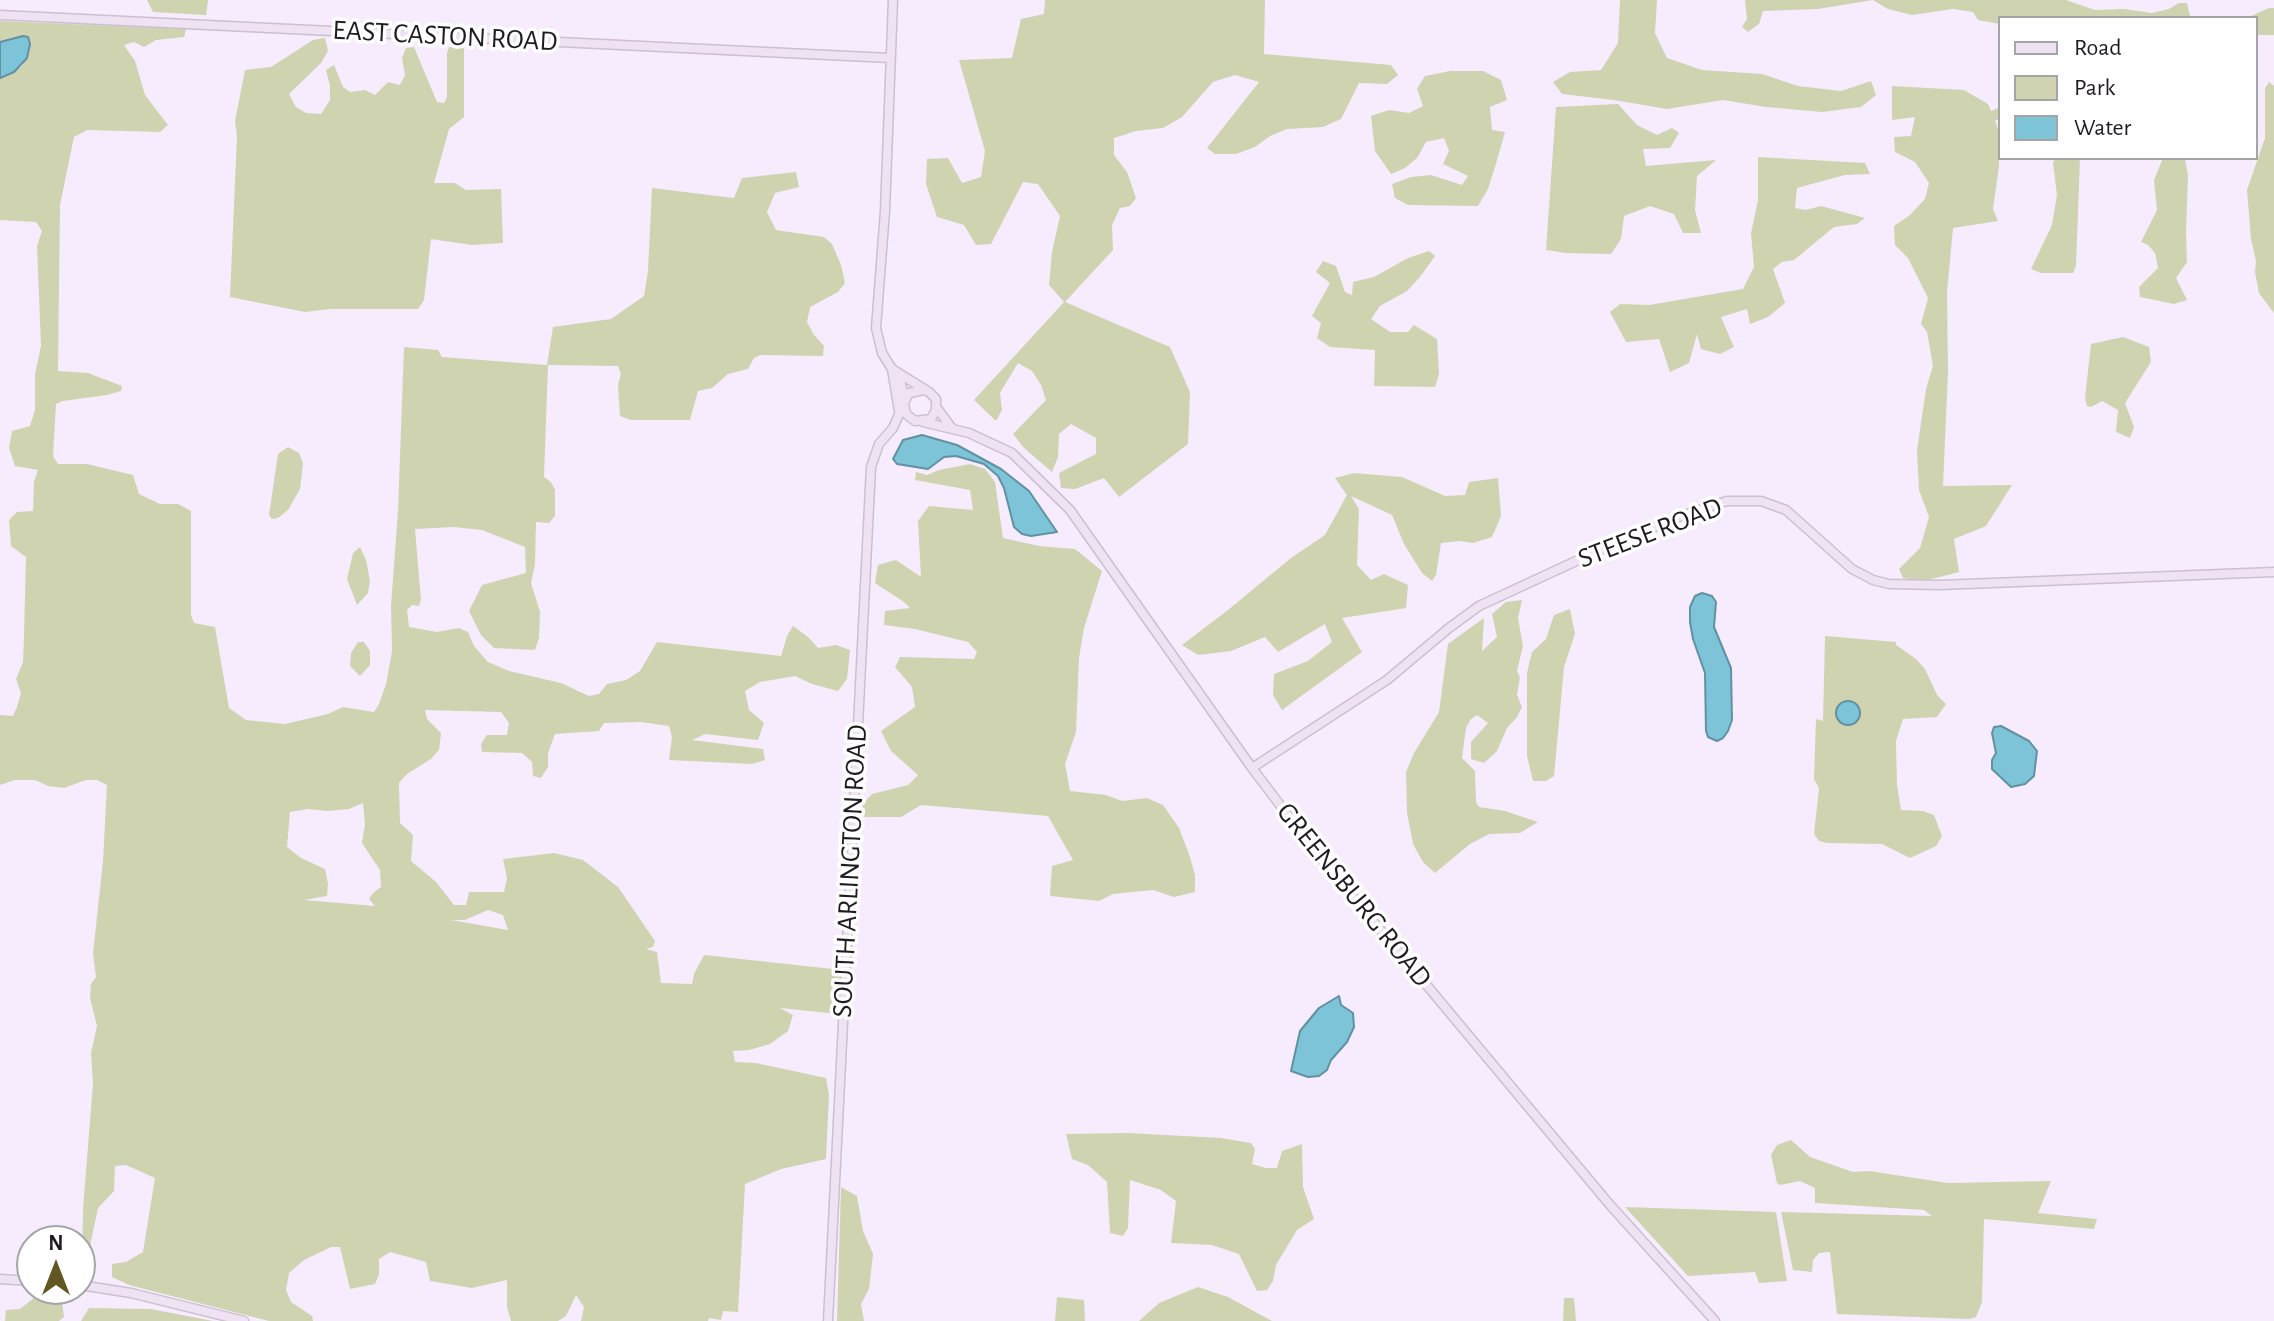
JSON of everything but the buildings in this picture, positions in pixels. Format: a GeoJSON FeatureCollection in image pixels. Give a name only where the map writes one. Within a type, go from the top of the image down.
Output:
{"type":"FeatureCollection","features":[{"type":"Feature","properties":{"kind":"street"},"geometry":{"type":"LineString","coordinates":[[893,0],[876,328],[882,353],[896,372],[933,395],[937,408],[951,427]]}},
{"type":"Feature","properties":{"kind":"street","name":"EAST CASTON ROAD"},"geometry":{"type":"LineString","coordinates":[[0,15],[890,58]]}},
{"type":"Feature","properties":{"kind":"street"},"geometry":{"type":"LineString","coordinates":[[896,372],[906,414],[919,421],[951,427]]}},
{"type":"Feature","properties":{"kind":"street"},"geometry":{"type":"LineString","coordinates":[[896,372],[899,416]]}},
{"type":"Feature","properties":{"kind":"street"},"geometry":{"type":"LineString","coordinates":[[904,402],[914,391],[924,390]]}},
{"type":"Feature","properties":{"kind":"street","name":"SOUTH ARLINGTON ROAD"},"geometry":{"type":"LineString","coordinates":[[828,1321],[871,467],[879,444],[893,428],[904,402]]}},
{"type":"Feature","properties":{"kind":"street"},"geometry":{"type":"LineString","coordinates":[[893,428],[931,419],[937,408]]}},
{"type":"Feature","properties":{"kind":"street","name":"GREENSBURG ROAD"},"geometry":{"type":"LineString","coordinates":[[951,427],[1012,453],[1062,500],[1252,768],[1318,855],[1591,1183],[1715,1321]]}},
{"type":"Feature","properties":{"kind":"street","name":"STEESE ROAD"},"geometry":{"type":"LineString","coordinates":[[1252,768],[1387,680],[1479,606],[1635,535],[1727,501],[1761,501],[1786,510],[1852,569],[1864,577],[1889,584],[2274,572]]}},
{"type":"Feature","properties":{"kind":"street"},"geometry":{"type":"LineString","coordinates":[[96,1287],[244,1321]]}},
{"type":"Feature","properties":{"kind":"green space"},"geometry":{"type":"Polygon","coordinates":[[[147,0],[208,0],[206,15],[153,12],[147,0]]]}},
{"type":"Feature","properties":{"kind":"green space"},"geometry":{"type":"Polygon","coordinates":[[[1045,0],[1265,0],[1264,54],[1391,65],[1398,75],[1387,84],[1359,83],[1341,119],[1323,127],[1287,129],[1236,154],[1215,154],[1207,148],[1259,82],[1235,75],[1213,82],[1182,117],[1163,128],[1136,131],[1114,138],[1114,155],[1127,172],[1136,198],[1130,206],[1120,208],[1112,225],[1113,250],[1065,302],[1170,347],[1190,392],[1188,444],[1119,497],[1104,478],[1075,489],[1061,488],[1059,473],[1096,454],[1096,438],[1071,424],[1059,434],[1058,457],[1052,472],[1013,434],[1046,400],[1032,371],[1018,363],[1000,393],[1002,410],[996,421],[974,400],[1064,302],[1049,285],[1060,216],[1038,184],[1023,182],[991,244],[976,245],[964,225],[937,217],[926,184],[927,159],[948,158],[962,183],[981,177],[985,151],[959,60],[1012,58],[1021,19],[1044,14],[1045,0]]]}},
{"type":"Feature","properties":{"kind":"green space"},"geometry":{"type":"Polygon","coordinates":[[[1620,0],[1657,0],[1655,33],[1667,58],[1702,70],[1762,74],[1798,86],[1841,91],[1871,81],[1876,95],[1861,107],[1822,112],[1723,100],[1667,109],[1562,94],[1553,82],[1570,72],[1601,70],[1618,43],[1620,0]]]}},
{"type":"Feature","properties":{"kind":"green space"},"geometry":{"type":"Polygon","coordinates":[[[1745,0],[1873,0],[1818,9],[1763,11],[1759,24],[1748,32],[1742,27],[1747,19],[1745,0]]]}},
{"type":"Feature","properties":{"kind":"green space"},"geometry":{"type":"Polygon","coordinates":[[[1873,0],[2066,0],[2095,10],[2124,9],[2152,13],[2187,3],[2190,16],[1998,16],[1998,24],[1978,20],[1973,12],[1953,9],[1912,15],[1888,9],[1873,0]]]}},
{"type":"Feature","properties":{"kind":"green space"},"geometry":{"type":"Polygon","coordinates":[[[2274,8],[2274,35],[2258,35],[2258,16],[2251,16],[2274,8]]]}},
{"type":"Feature","properties":{"kind":"green space"},"geometry":{"type":"Polygon","coordinates":[[[0,21],[186,29],[184,37],[156,40],[144,47],[134,42],[124,45],[135,61],[145,95],[168,125],[160,132],[87,130],[74,137],[60,205],[58,371],[88,373],[122,386],[121,391],[107,395],[56,404],[53,456],[58,464],[87,464],[133,475],[139,494],[160,504],[178,504],[191,511],[191,615],[194,623],[215,627],[229,708],[246,720],[285,724],[328,714],[343,707],[374,712],[379,704],[392,651],[391,606],[404,347],[438,350],[442,357],[547,365],[553,327],[611,319],[644,296],[652,188],[734,198],[742,178],[796,172],[799,187],[775,193],[767,212],[776,230],[824,237],[832,244],[841,265],[845,283],[838,292],[810,307],[807,322],[824,346],[823,356],[760,355],[754,358],[748,369],[728,374],[712,388],[698,391],[690,420],[631,420],[620,416],[618,385],[621,374],[618,366],[548,365],[544,477],[555,490],[555,516],[549,523],[536,522],[535,564],[531,583],[540,612],[539,638],[535,650],[494,648],[481,635],[469,611],[482,585],[526,573],[525,547],[482,530],[454,527],[415,529],[421,600],[419,606],[412,605],[407,610],[409,627],[437,632],[459,628],[468,632],[474,646],[488,662],[509,671],[561,683],[589,696],[599,694],[607,684],[626,680],[640,671],[657,642],[781,656],[793,626],[818,648],[836,645],[850,650],[847,679],[838,691],[795,676],[760,682],[745,691],[749,710],[764,723],[758,740],[705,734],[692,740],[763,749],[765,760],[752,764],[669,760],[672,737],[669,726],[641,722],[604,723],[599,731],[555,734],[548,753],[548,767],[541,778],[533,776],[532,762],[522,753],[482,752],[481,744],[487,735],[507,735],[509,723],[501,712],[425,710],[427,719],[441,733],[439,750],[399,783],[400,823],[413,835],[411,861],[436,882],[454,905],[466,905],[469,892],[504,892],[507,878],[503,859],[554,853],[583,860],[618,887],[655,941],[653,947],[646,949],[657,952],[661,983],[692,984],[704,955],[842,970],[838,1014],[780,1008],[793,1015],[788,1031],[770,1044],[733,1051],[735,1062],[756,1063],[826,1078],[829,1095],[826,1159],[781,1169],[745,1184],[738,1312],[723,1311],[721,1320],[709,1318],[708,1321],[581,1321],[584,1307],[576,1295],[566,1316],[558,1321],[511,1321],[507,1307],[507,1280],[472,1288],[430,1281],[426,1262],[390,1252],[379,1259],[375,1284],[350,1289],[340,1247],[331,1247],[304,1260],[289,1273],[286,1290],[291,1302],[312,1316],[313,1321],[269,1321],[129,1285],[112,1277],[112,1264],[126,1262],[143,1252],[155,1178],[126,1165],[115,1166],[114,1191],[98,1208],[94,1225],[83,1225],[93,1083],[91,1053],[97,1026],[90,998],[91,984],[96,977],[93,954],[107,785],[97,780],[86,780],[64,788],[35,780],[15,780],[0,785],[0,715],[13,716],[17,707],[21,693],[16,679],[23,662],[24,635],[26,557],[11,546],[9,520],[17,512],[33,511],[34,482],[38,470],[15,466],[9,448],[12,431],[30,426],[35,410],[35,374],[41,346],[37,246],[42,231],[36,222],[0,220],[0,78],[22,66],[30,51],[23,36],[0,42],[0,21]],[[363,803],[349,809],[290,812],[287,847],[301,858],[325,869],[328,884],[327,896],[304,900],[375,906],[369,899],[381,887],[380,870],[362,843],[365,824],[363,803]],[[488,910],[465,920],[451,920],[508,930],[503,915],[488,910]]]}},
{"type":"Feature","properties":{"kind":"green space"},"geometry":{"type":"Polygon","coordinates":[[[325,38],[328,51],[321,63],[289,94],[296,107],[306,113],[321,114],[330,100],[326,70],[334,65],[343,87],[350,92],[365,90],[375,95],[388,82],[401,83],[405,75],[402,58],[406,48],[414,47],[437,102],[444,103],[447,97],[449,47],[464,48],[464,117],[449,129],[434,183],[455,183],[466,190],[501,189],[503,243],[472,245],[431,239],[424,300],[418,309],[305,312],[230,297],[237,136],[235,121],[245,70],[271,67],[313,40],[325,38]]]}},
{"type":"Feature","properties":{"kind":"green space"},"geometry":{"type":"Polygon","coordinates":[[[1450,71],[1483,71],[1501,80],[1507,100],[1490,107],[1492,130],[1505,132],[1495,167],[1478,206],[1408,205],[1395,198],[1392,184],[1411,177],[1431,175],[1462,185],[1468,176],[1443,164],[1449,151],[1444,138],[1426,142],[1417,158],[1391,174],[1375,151],[1371,116],[1389,110],[1409,113],[1423,106],[1417,89],[1425,76],[1450,71]]]}},
{"type":"Feature","properties":{"kind":"green space"},"geometry":{"type":"Polygon","coordinates":[[[2269,82],[2274,86],[2274,313],[2259,293],[2247,190],[2265,138],[2265,88],[2269,82]]]}},
{"type":"Feature","properties":{"kind":"green space"},"geometry":{"type":"Polygon","coordinates":[[[1892,86],[1964,90],[1988,104],[1991,111],[1998,108],[1998,119],[1995,121],[1999,166],[1993,209],[1998,221],[1953,228],[1947,292],[1948,372],[1943,486],[2012,485],[1986,526],[1954,539],[1959,572],[1924,581],[1903,578],[1899,569],[1920,548],[1929,517],[1919,490],[1917,450],[1926,389],[1933,366],[1927,332],[1921,324],[1928,298],[1908,258],[1895,245],[1894,226],[1925,199],[1929,183],[1915,162],[1895,152],[1894,137],[1911,136],[1915,117],[1892,120],[1892,86]]]}},
{"type":"Feature","properties":{"kind":"green space"},"geometry":{"type":"Polygon","coordinates":[[[1618,104],[1637,125],[1657,135],[1672,128],[1679,133],[1670,148],[1643,149],[1646,166],[1716,160],[1697,176],[1695,210],[1701,233],[1683,233],[1674,214],[1650,206],[1624,216],[1621,239],[1611,254],[1546,250],[1556,107],[1618,104]]]}},
{"type":"Feature","properties":{"kind":"green space"},"geometry":{"type":"Polygon","coordinates":[[[1758,157],[1865,163],[1870,174],[1845,175],[1797,188],[1795,208],[1806,210],[1821,206],[1865,218],[1857,224],[1834,227],[1794,260],[1782,262],[1773,269],[1785,303],[1768,317],[1750,324],[1747,309],[1721,317],[1734,347],[1720,354],[1701,349],[1697,334],[1689,363],[1670,372],[1659,339],[1626,342],[1610,312],[1620,304],[1649,305],[1743,289],[1754,267],[1751,233],[1758,200],[1758,157]]]}},
{"type":"Feature","properties":{"kind":"green space"},"geometry":{"type":"Polygon","coordinates":[[[2054,160],[2080,160],[2076,266],[2073,273],[2041,273],[2031,269],[2052,225],[2057,195],[2054,160]]]}},
{"type":"Feature","properties":{"kind":"green space"},"geometry":{"type":"Polygon","coordinates":[[[2162,160],[2185,160],[2188,176],[2187,262],[2176,278],[2187,300],[2174,304],[2140,297],[2139,287],[2158,268],[2155,253],[2141,242],[2157,210],[2154,180],[2162,160]]]}},
{"type":"Feature","properties":{"kind":"green space"},"geometry":{"type":"Polygon","coordinates":[[[1429,251],[1435,256],[1420,277],[1407,291],[1380,306],[1371,319],[1390,332],[1408,332],[1414,325],[1437,339],[1439,374],[1435,387],[1374,386],[1375,350],[1330,347],[1317,338],[1321,323],[1312,316],[1330,283],[1316,272],[1323,261],[1336,266],[1345,292],[1352,295],[1353,282],[1374,277],[1408,258],[1429,251]]]}},
{"type":"Feature","properties":{"kind":"green space"},"geometry":{"type":"Polygon","coordinates":[[[2123,337],[2149,347],[2151,362],[2125,403],[2134,427],[2130,438],[2116,432],[2118,410],[2102,401],[2087,406],[2085,398],[2091,344],[2123,337]]]}},
{"type":"Feature","properties":{"kind":"green space"},"geometry":{"type":"Polygon","coordinates":[[[288,447],[299,453],[303,463],[300,489],[288,510],[272,519],[269,515],[278,454],[288,447]]]}},
{"type":"Feature","properties":{"kind":"green space"},"geometry":{"type":"Polygon","coordinates":[[[970,464],[985,469],[995,482],[1003,538],[1039,546],[1075,549],[1102,571],[1084,628],[1079,658],[1076,732],[1065,764],[1070,791],[1106,795],[1122,801],[1147,798],[1163,805],[1179,828],[1189,854],[1195,875],[1195,892],[1174,897],[1153,890],[1113,894],[1099,901],[1050,896],[1052,866],[1073,860],[1048,816],[921,805],[901,817],[864,817],[862,805],[872,794],[908,785],[918,775],[891,751],[881,731],[915,707],[912,687],[895,667],[900,657],[974,659],[977,652],[968,642],[884,625],[885,611],[910,608],[875,583],[878,565],[896,560],[921,577],[918,521],[929,506],[973,510],[970,490],[915,480],[916,472],[927,475],[970,464]]]}},
{"type":"Feature","properties":{"kind":"green space"},"geometry":{"type":"Polygon","coordinates":[[[1354,473],[1402,477],[1445,496],[1465,495],[1469,482],[1498,478],[1501,516],[1492,537],[1473,543],[1441,543],[1436,575],[1432,581],[1422,573],[1404,544],[1392,515],[1351,496],[1359,509],[1357,565],[1371,580],[1384,574],[1408,585],[1406,608],[1342,618],[1362,652],[1282,710],[1273,695],[1274,674],[1308,661],[1332,642],[1325,624],[1278,652],[1265,637],[1231,651],[1198,655],[1182,645],[1291,558],[1325,535],[1347,495],[1335,478],[1354,473]]]}},
{"type":"Feature","properties":{"kind":"green space"},"geometry":{"type":"Polygon","coordinates":[[[360,547],[370,581],[368,593],[357,605],[347,579],[353,553],[360,547]]]}},
{"type":"Feature","properties":{"kind":"green space"},"geometry":{"type":"Polygon","coordinates":[[[1522,600],[1518,618],[1523,646],[1517,671],[1520,677],[1517,695],[1522,707],[1507,728],[1497,751],[1484,763],[1471,759],[1471,742],[1488,723],[1477,715],[1471,719],[1466,728],[1462,758],[1475,771],[1476,802],[1479,807],[1505,811],[1538,822],[1520,833],[1489,834],[1470,844],[1435,873],[1423,862],[1413,844],[1407,813],[1406,772],[1439,712],[1448,644],[1484,618],[1482,651],[1497,637],[1492,614],[1506,602],[1522,600]]]}},
{"type":"Feature","properties":{"kind":"green space"},"geometry":{"type":"Polygon","coordinates":[[[1570,609],[1575,634],[1564,667],[1554,776],[1546,781],[1533,781],[1527,756],[1527,673],[1532,652],[1546,639],[1554,615],[1570,609]]]}},
{"type":"Feature","properties":{"kind":"green space"},"geometry":{"type":"Polygon","coordinates":[[[1825,636],[1896,642],[1925,669],[1937,695],[1946,704],[1937,717],[1903,719],[1896,741],[1901,810],[1934,815],[1942,836],[1936,846],[1910,858],[1882,844],[1827,843],[1819,841],[1814,834],[1819,788],[1814,779],[1816,719],[1823,721],[1825,636]]]}},
{"type":"Feature","properties":{"kind":"green space"},"geometry":{"type":"Polygon","coordinates":[[[358,642],[364,642],[370,651],[370,665],[360,676],[350,666],[351,653],[358,642]]]}},
{"type":"Feature","properties":{"kind":"green space"},"geometry":{"type":"Polygon","coordinates":[[[1128,1133],[1221,1138],[1251,1143],[1255,1149],[1252,1164],[1266,1168],[1277,1168],[1282,1151],[1302,1144],[1303,1187],[1314,1219],[1297,1230],[1276,1265],[1273,1281],[1267,1290],[1257,1291],[1239,1254],[1212,1245],[1171,1243],[1176,1201],[1161,1190],[1130,1180],[1128,1228],[1123,1236],[1110,1233],[1107,1182],[1088,1165],[1072,1159],[1066,1134],[1128,1133]]]}},
{"type":"Feature","properties":{"kind":"green space"},"geometry":{"type":"Polygon","coordinates":[[[1791,1140],[1810,1157],[1853,1172],[1869,1171],[1948,1183],[2051,1181],[2038,1213],[2097,1219],[2094,1229],[1984,1219],[1982,1302],[1976,1317],[1837,1314],[1830,1252],[1819,1253],[1813,1260],[1812,1272],[1793,1270],[1781,1212],[1932,1216],[1924,1210],[1815,1203],[1815,1188],[1800,1181],[1780,1185],[1771,1155],[1777,1145],[1791,1140]]]}},
{"type":"Feature","properties":{"kind":"green space"},"geometry":{"type":"Polygon","coordinates":[[[841,1187],[857,1196],[863,1231],[873,1254],[869,1289],[861,1304],[864,1321],[837,1321],[841,1187]]]}},
{"type":"Feature","properties":{"kind":"green space"},"geometry":{"type":"Polygon","coordinates":[[[1625,1207],[1776,1212],[1787,1281],[1759,1283],[1755,1272],[1688,1276],[1625,1207]]]}},
{"type":"Feature","properties":{"kind":"green space"},"geometry":{"type":"Polygon","coordinates":[[[1198,1287],[1228,1297],[1272,1321],[1139,1321],[1159,1303],[1198,1287]]]}},
{"type":"Feature","properties":{"kind":"green space"},"geometry":{"type":"Polygon","coordinates":[[[1057,1297],[1084,1300],[1085,1321],[1055,1321],[1057,1297]]]}},
{"type":"Feature","properties":{"kind":"green space"},"geometry":{"type":"Polygon","coordinates":[[[1564,1298],[1574,1298],[1576,1321],[1563,1321],[1564,1298]]]}},
{"type":"Feature","properties":{"kind":"green space"},"geometry":{"type":"Polygon","coordinates":[[[25,1305],[62,1305],[64,1317],[59,1321],[5,1321],[6,1310],[20,1309],[25,1305]]]}},
{"type":"Feature","properties":{"kind":"green space"},"geometry":{"type":"Polygon","coordinates":[[[89,1308],[151,1309],[213,1321],[81,1321],[89,1308]]]}},
{"type":"Feature","properties":{"kind":"water"},"geometry":{"type":"Polygon","coordinates":[[[28,37],[30,44],[27,58],[14,72],[0,78],[0,42],[28,37]]]}},
{"type":"Feature","properties":{"kind":"water"},"geometry":{"type":"Polygon","coordinates":[[[922,435],[957,445],[1001,469],[1029,491],[1057,532],[1031,536],[1022,534],[1014,527],[1004,488],[998,476],[984,464],[956,456],[944,457],[928,469],[897,464],[893,459],[903,440],[922,435]]]}},
{"type":"Feature","properties":{"kind":"water"},"geometry":{"type":"Polygon","coordinates":[[[1702,593],[1712,596],[1716,602],[1714,627],[1731,668],[1732,720],[1723,738],[1717,741],[1708,737],[1706,731],[1705,673],[1690,622],[1690,607],[1695,596],[1702,593]]]}},
{"type":"Feature","properties":{"kind":"water"},"geometry":{"type":"Polygon","coordinates":[[[1848,701],[1856,705],[1860,713],[1856,721],[1848,725],[1840,721],[1836,713],[1840,705],[1848,701]]]}},
{"type":"Feature","properties":{"kind":"water"},"geometry":{"type":"Polygon","coordinates":[[[2001,726],[2029,741],[2037,751],[2034,776],[2025,784],[2011,787],[1992,769],[1996,753],[1992,733],[1994,727],[2001,726]]]}},
{"type":"Feature","properties":{"kind":"water"},"geometry":{"type":"Polygon","coordinates":[[[1339,996],[1341,1005],[1353,1013],[1354,1027],[1347,1042],[1319,1076],[1308,1077],[1291,1071],[1300,1031],[1319,1008],[1339,996]]]}}]}
